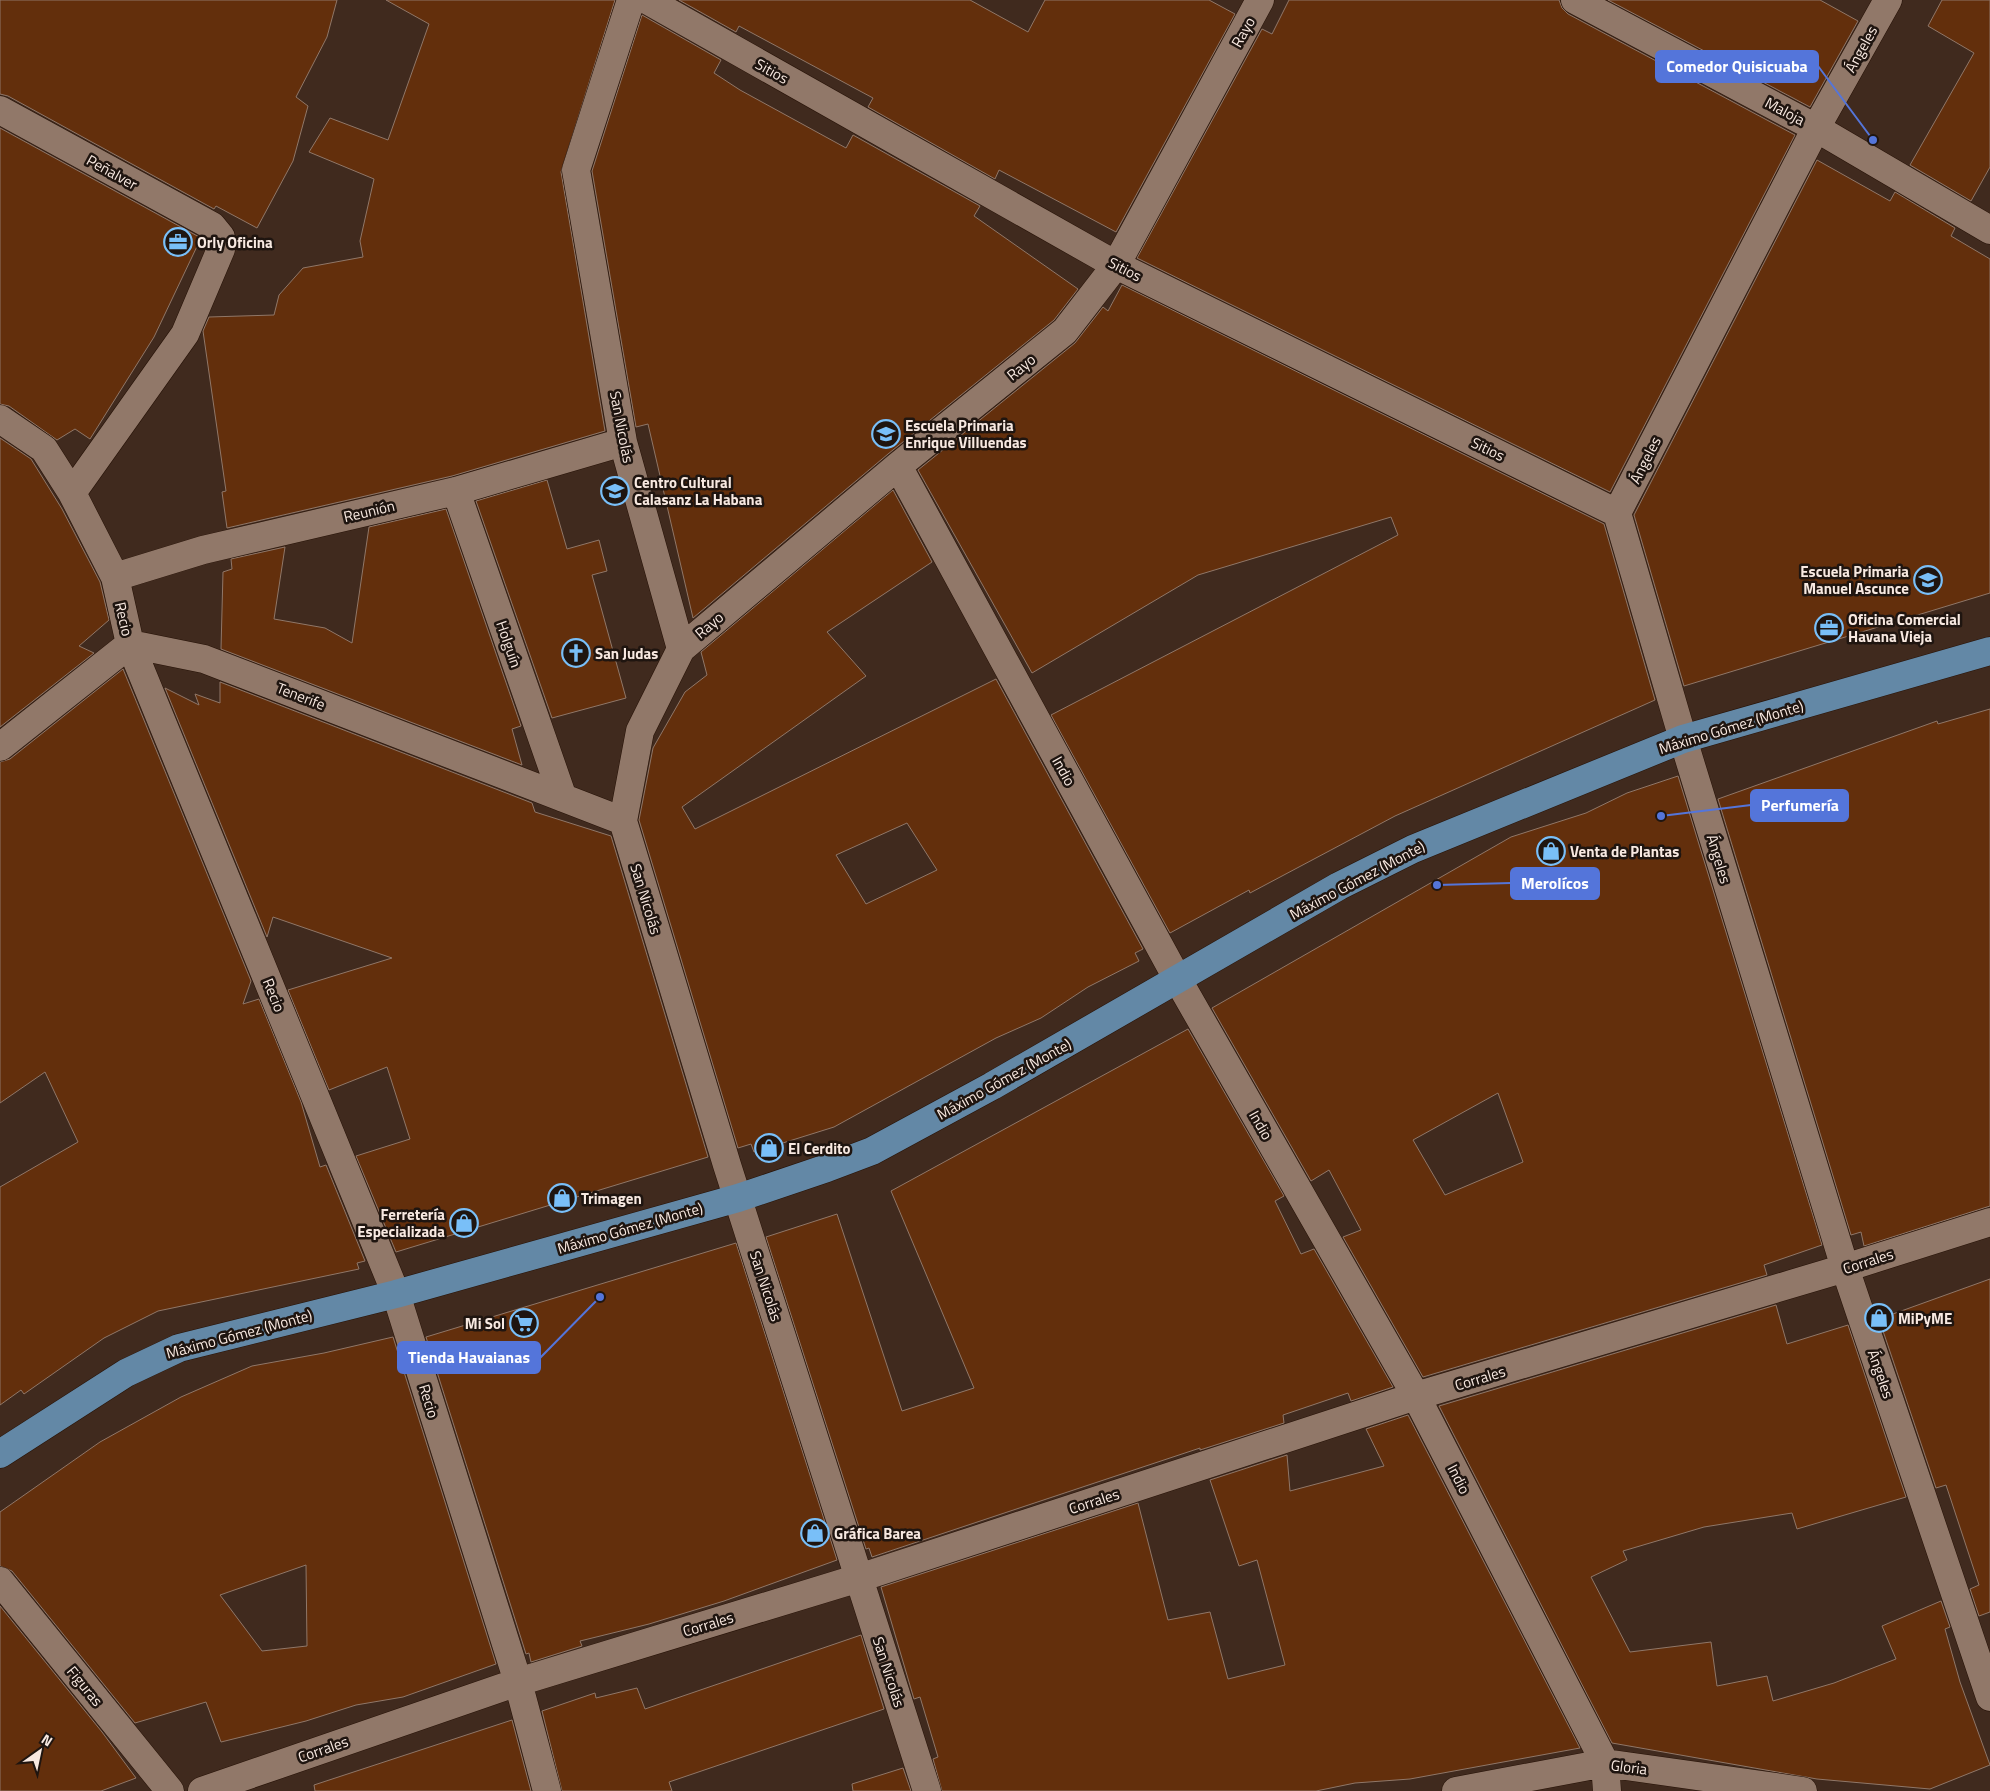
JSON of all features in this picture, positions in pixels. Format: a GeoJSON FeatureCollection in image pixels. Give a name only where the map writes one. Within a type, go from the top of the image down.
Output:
{"type":"FeatureCollection","features":[{"type":"Feature","properties":{"kind":"main road","name":"Máximo Gómez (Monte)"},"geometry":{"type":"LineString","coordinates":[[0,1454],[126,1373],[179,1348],[396,1294],[738,1198],[872,1151],[992,1086],[1339,886],[1413,849],[1683,739],[1990,651]]}},
{"type":"Feature","properties":{"kind":"street","name":"San Nicolás"},"geometry":{"type":"LineString","coordinates":[[630,0],[576,170],[623,442],[681,649],[640,731],[623,821],[738,1198],[927,1791]]}},
{"type":"Feature","properties":{"kind":"street","name":"Sitios"},"geometry":{"type":"LineString","coordinates":[[647,0],[1116,265],[1617,513]]}},
{"type":"Feature","properties":{"kind":"street","name":"Rayo"},"geometry":{"type":"LineString","coordinates":[[681,649],[898,466],[1065,331],[1116,265],[1260,0]]}},
{"type":"Feature","properties":{"kind":"street","name":"Maloja"},"geometry":{"type":"LineString","coordinates":[[1575,0],[1816,128],[1990,230]]}},
{"type":"Feature","properties":{"kind":"street","name":"Ángeles"},"geometry":{"type":"LineString","coordinates":[[1888,0],[1816,128],[1617,513],[1683,739],[1845,1268],[1990,1697]]}},
{"type":"Feature","properties":{"kind":"street","name":"Peñalver"},"geometry":{"type":"LineString","coordinates":[[0,110],[212,226],[221,237],[221,249],[185,334],[72,493]]}},
{"type":"Feature","properties":{"kind":"street","name":"Recio"},"geometry":{"type":"LineString","coordinates":[[0,418],[44,449],[72,493],[115,577],[130,644],[396,1294],[518,1682],[547,1791]]}},
{"type":"Feature","properties":{"kind":"street","name":"Reunión"},"geometry":{"type":"LineString","coordinates":[[115,577],[204,550],[456,491],[623,442]]}},
{"type":"Feature","properties":{"kind":"street","name":"Indio"},"geometry":{"type":"LineString","coordinates":[[898,466],[1178,980],[1416,1396],[1605,1763],[1607,1791]]}},
{"type":"Feature","properties":{"kind":"street","name":"Holguín"},"geometry":{"type":"LineString","coordinates":[[456,491],[563,798]]}},
{"type":"Feature","properties":{"kind":"street","name":"Tenerife"},"geometry":{"type":"LineString","coordinates":[[130,644],[204,659],[623,821]]}},
{"type":"Feature","properties":{"kind":"street"},"geometry":{"type":"LineString","coordinates":[[0,747],[130,644]]}},
{"type":"Feature","properties":{"kind":"street","name":"Corrales"},"geometry":{"type":"LineString","coordinates":[[202,1791],[518,1682],[859,1578],[1416,1396],[1845,1268],[1990,1222]]}},
{"type":"Feature","properties":{"kind":"street","name":"Figuras"},"geometry":{"type":"LineString","coordinates":[[0,1581],[170,1791]]}},
{"type":"Feature","properties":{"kind":"street","name":"Gloria"},"geometry":{"type":"LineString","coordinates":[[1456,1791],[1605,1763],[1802,1791]]}},
{"type":"Feature","properties":{"kind":"building"},"geometry":{"type":"Polygon","coordinates":[[[0,0],[337,0],[327,37],[296,97],[308,106],[293,161],[257,228],[216,206],[214,209],[8,96],[0,94],[0,0]]]}},
{"type":"Feature","properties":{"kind":"building"},"geometry":{"type":"Polygon","coordinates":[[[386,0],[615,0],[561,172],[605,431],[452,476],[227,528],[222,492],[226,491],[203,331],[209,317],[274,315],[279,295],[303,268],[363,257],[360,241],[374,179],[309,152],[330,118],[388,140],[429,24],[386,0]]]}},
{"type":"Feature","properties":{"kind":"building"},"geometry":{"type":"Polygon","coordinates":[[[679,0],[970,0],[1028,32],[1045,0],[1209,0],[1235,14],[1116,232],[999,170],[995,179],[868,107],[873,98],[739,26],[736,32],[679,0]]]}},
{"type":"Feature","properties":{"kind":"building"},"geometry":{"type":"Polygon","coordinates":[[[1289,0],[1559,0],[1562,8],[1568,14],[1795,135],[1610,492],[1137,258],[1262,29],[1272,34],[1289,0]]]}},
{"type":"Feature","properties":{"kind":"building"},"geometry":{"type":"Polygon","coordinates":[[[1608,0],[1820,0],[1858,21],[1810,107],[1608,0]]]}},
{"type":"Feature","properties":{"kind":"building"},"geometry":{"type":"Polygon","coordinates":[[[1942,0],[1990,0],[1990,167],[1971,201],[1910,165],[1974,53],[1928,26],[1942,0]]]}},
{"type":"Feature","properties":{"kind":"building"},"geometry":{"type":"Polygon","coordinates":[[[642,15],[721,60],[714,73],[740,90],[846,148],[853,135],[980,206],[974,216],[1078,289],[1054,320],[888,454],[693,618],[648,424],[636,427],[592,171],[642,15]]]}},
{"type":"Feature","properties":{"kind":"building"},"geometry":{"type":"Polygon","coordinates":[[[0,128],[201,238],[154,337],[90,439],[75,429],[57,440],[9,406],[0,404],[0,128]]]}},
{"type":"Feature","properties":{"kind":"building"},"geometry":{"type":"Polygon","coordinates":[[[1817,160],[1890,201],[1895,192],[1955,228],[1951,236],[1990,259],[1990,593],[1684,686],[1634,515],[1817,160]]]}},
{"type":"Feature","properties":{"kind":"building"},"geometry":{"type":"Polygon","coordinates":[[[1122,285],[1604,524],[1655,700],[1395,816],[1250,893],[1249,890],[1170,933],[1051,715],[1398,535],[1391,517],[1198,575],[1032,673],[918,470],[1075,343],[1103,307],[1108,311],[1122,285]]]}},
{"type":"Feature","properties":{"kind":"building"},"geometry":{"type":"Polygon","coordinates":[[[0,438],[31,459],[62,509],[100,582],[109,620],[79,646],[94,653],[0,727],[0,438]]]}},
{"type":"Feature","properties":{"kind":"building","name":"San Judas"},"geometry":{"type":"Polygon","coordinates":[[[547,480],[567,549],[599,540],[607,571],[592,575],[626,698],[552,718],[476,501],[547,480]]]}},
{"type":"Feature","properties":{"kind":"building"},"geometry":{"type":"Polygon","coordinates":[[[893,490],[932,562],[827,632],[866,676],[682,807],[695,829],[996,679],[1143,949],[1135,953],[1139,961],[1088,987],[1041,1018],[996,1038],[834,1127],[754,1152],[751,1144],[738,1148],[639,820],[653,748],[685,692],[707,675],[701,652],[893,490]],[[907,823],[836,855],[866,904],[937,870],[907,823]]]}},
{"type":"Feature","properties":{"kind":"building"},"geometry":{"type":"Polygon","coordinates":[[[446,509],[521,726],[512,729],[522,765],[221,649],[223,572],[232,569],[231,559],[285,547],[274,619],[325,628],[352,643],[369,527],[446,509]]]}},
{"type":"Feature","properties":{"kind":"building"},"geometry":{"type":"Polygon","coordinates":[[[123,669],[251,981],[243,1004],[259,999],[301,1102],[320,1167],[326,1165],[365,1261],[357,1263],[359,1269],[158,1311],[104,1338],[24,1394],[21,1390],[0,1405],[0,1187],[78,1142],[45,1072],[0,1103],[0,762],[10,759],[123,669]]]}},
{"type":"Feature","properties":{"kind":"building"},"geometry":{"type":"Polygon","coordinates":[[[220,682],[532,803],[535,812],[611,836],[708,1157],[396,1252],[356,1156],[410,1139],[387,1067],[329,1090],[288,990],[392,958],[273,917],[267,937],[165,688],[199,705],[195,694],[220,703],[220,682]]]}},
{"type":"Feature","properties":{"kind":"building"},"geometry":{"type":"Polygon","coordinates":[[[1990,709],[1990,1206],[1864,1246],[1861,1232],[1851,1235],[1718,799],[1937,721],[1938,724],[1990,709]]]}},
{"type":"Feature","properties":{"kind":"building"},"geometry":{"type":"Polygon","coordinates":[[[1678,776],[1822,1245],[1764,1265],[1767,1275],[1423,1377],[1343,1237],[1361,1230],[1329,1170],[1311,1181],[1212,1008],[1511,837],[1586,813],[1627,793],[1678,776]],[[1498,1093],[1413,1140],[1445,1195],[1523,1162],[1498,1093]]]}},
{"type":"Feature","properties":{"kind":"building"},"geometry":{"type":"Polygon","coordinates":[[[1188,1029],[1284,1196],[1275,1201],[1301,1254],[1314,1249],[1393,1387],[1351,1401],[1348,1393],[1283,1415],[1284,1423],[1200,1450],[1200,1448],[872,1557],[869,1548],[866,1549],[766,1237],[837,1214],[902,1411],[974,1388],[891,1191],[1188,1029]]]}},
{"type":"Feature","properties":{"kind":"building"},"geometry":{"type":"Polygon","coordinates":[[[736,1243],[837,1560],[724,1601],[649,1624],[580,1641],[582,1646],[531,1662],[529,1653],[526,1654],[426,1337],[736,1243]]]}},
{"type":"Feature","properties":{"kind":"building"},"geometry":{"type":"Polygon","coordinates":[[[1990,1279],[1990,1612],[1979,1616],[1970,1589],[1979,1585],[1946,1485],[1936,1488],[1879,1319],[1990,1279]]]}},
{"type":"Feature","properties":{"kind":"building"},"geometry":{"type":"Polygon","coordinates":[[[1776,1305],[1787,1344],[1848,1325],[1906,1497],[1797,1529],[1792,1513],[1704,1527],[1623,1551],[1627,1560],[1591,1577],[1630,1652],[1711,1642],[1717,1686],[1767,1676],[1773,1701],[1834,1683],[1896,1659],[1882,1626],[1941,1601],[1950,1627],[1945,1629],[1960,1682],[1990,1765],[1930,1789],[1817,1779],[1612,1743],[1439,1406],[1776,1305]]]}},
{"type":"Feature","properties":{"kind":"building"},"geometry":{"type":"Polygon","coordinates":[[[393,1337],[496,1664],[403,1697],[356,1705],[306,1721],[221,1742],[206,1702],[135,1723],[12,1571],[0,1566],[0,1512],[100,1442],[181,1397],[252,1366],[324,1353],[393,1337]],[[306,1565],[220,1595],[262,1651],[307,1646],[306,1565]]]}},
{"type":"Feature","properties":{"kind":"building"},"geometry":{"type":"Polygon","coordinates":[[[1408,1415],[1580,1748],[1410,1779],[1355,1783],[1316,1791],[942,1791],[933,1759],[938,1757],[920,1697],[914,1699],[881,1587],[1138,1503],[1168,1620],[1210,1612],[1228,1679],[1285,1665],[1257,1560],[1239,1566],[1210,1480],[1287,1455],[1290,1491],[1384,1466],[1366,1429],[1408,1415]]]}},
{"type":"Feature","properties":{"kind":"building"},"geometry":{"type":"Polygon","coordinates":[[[0,1606],[102,1732],[136,1778],[101,1791],[0,1791],[0,1606]]]}},
{"type":"Feature","properties":{"kind":"building"},"geometry":{"type":"Polygon","coordinates":[[[861,1635],[884,1709],[669,1782],[672,1791],[562,1791],[542,1711],[595,1693],[596,1698],[637,1688],[645,1709],[861,1635]]]}},
{"type":"Feature","properties":{"kind":"building"},"geometry":{"type":"Polygon","coordinates":[[[512,1720],[531,1791],[315,1791],[314,1785],[512,1720]]]}},
{"type":"Feature","properties":{"kind":"building"},"geometry":{"type":"Polygon","coordinates":[[[903,1768],[911,1791],[853,1791],[852,1784],[903,1768]]]}},
{"type":"Feature","properties":{"kind":"place","name":"Comedor Quisicuaba"},"geometry":{"type":"Point","coordinates":[1873,140]}},
{"type":"Feature","properties":{"kind":"place","name":"Orly Oficina"},"geometry":{"type":"Point","coordinates":[178,242]}},
{"type":"Feature","properties":{"kind":"place","name":"Escuela Primaria Enrique Villuendas"},"geometry":{"type":"Point","coordinates":[886,434]}},
{"type":"Feature","properties":{"kind":"place","name":"Centro Cultural Calasanz La Habana"},"geometry":{"type":"Point","coordinates":[615,491]}},
{"type":"Feature","properties":{"kind":"place","name":"Escuela Primaria Manuel Ascunce"},"geometry":{"type":"Point","coordinates":[1928,580]}},
{"type":"Feature","properties":{"kind":"place","name":"Oficina Comercial Havana Vieja"},"geometry":{"type":"Point","coordinates":[1829,628]}},
{"type":"Feature","properties":{"kind":"place","name":"San Judas"},"geometry":{"type":"Point","coordinates":[576,653]}},
{"type":"Feature","properties":{"kind":"place","name":"Perfumería"},"geometry":{"type":"Point","coordinates":[1661,816]}},
{"type":"Feature","properties":{"kind":"place","name":"Venta de Plantas"},"geometry":{"type":"Point","coordinates":[1551,851]}},
{"type":"Feature","properties":{"kind":"place","name":"Merolícos"},"geometry":{"type":"Point","coordinates":[1437,885]}},
{"type":"Feature","properties":{"kind":"place","name":"El Cerdito"},"geometry":{"type":"Point","coordinates":[769,1148]}},
{"type":"Feature","properties":{"kind":"place","name":"Trimagen"},"geometry":{"type":"Point","coordinates":[562,1198]}},
{"type":"Feature","properties":{"kind":"place","name":"Ferretería Especializada"},"geometry":{"type":"Point","coordinates":[464,1223]}},
{"type":"Feature","properties":{"kind":"place","name":"Tienda Havaianas"},"geometry":{"type":"Point","coordinates":[600,1297]}},
{"type":"Feature","properties":{"kind":"place","name":"MiPyME"},"geometry":{"type":"Point","coordinates":[1879,1318]}},
{"type":"Feature","properties":{"kind":"place","name":"Mi Sol"},"geometry":{"type":"Point","coordinates":[524,1323]}},
{"type":"Feature","properties":{"kind":"place","name":"Gráfica Barea"},"geometry":{"type":"Point","coordinates":[815,1533]}}]}
